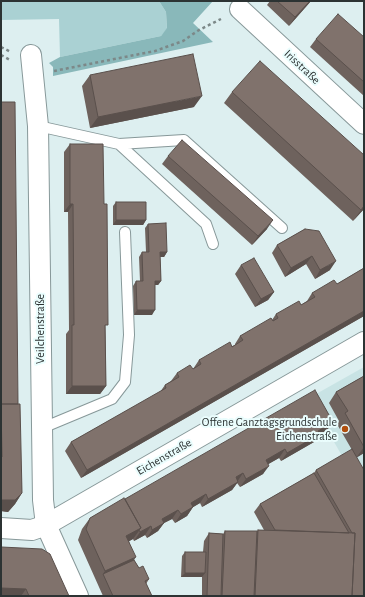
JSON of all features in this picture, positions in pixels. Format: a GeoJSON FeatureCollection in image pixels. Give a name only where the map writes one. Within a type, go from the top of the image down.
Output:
{"type":"FeatureCollection","features":[{"type":"Feature","properties":{"kind":"street","name":"Irisstraße"},"geometry":{"type":"LineString","coordinates":[[240,10],[364,124]]}},
{"type":"Feature","properties":{"kind":"street","name":"Veilchenstraße"},"geometry":{"type":"LineString","coordinates":[[31,55],[38,126],[40,429],[43,500],[46,525],[78,596]]}},
{"type":"Feature","properties":{"kind":"street","name":"Eichenstraße"},"geometry":{"type":"LineString","coordinates":[[1,528],[32,530],[46,525],[364,342]]}},
{"type":"Feature","properties":{"kind":"lane"},"geometry":{"type":"LineString","coordinates":[[38,126],[119,144],[184,140],[282,228]]}},
{"type":"Feature","properties":{"kind":"lane"},"geometry":{"type":"LineString","coordinates":[[119,144],[206,224],[213,244]]}},
{"type":"Feature","properties":{"kind":"lane"},"geometry":{"type":"LineString","coordinates":[[40,429],[112,399],[125,382],[129,335],[125,232]]}},
{"type":"Feature","properties":{"kind":"path"},"geometry":{"type":"LineString","coordinates":[[34,74],[155,51],[184,41],[199,30],[240,10]]}},
{"type":"Feature","properties":{"kind":"shaded area"},"geometry":{"type":"Polygon","coordinates":[[[1,1],[159,1],[166,12],[167,29],[161,36],[60,57],[59,19],[1,20],[1,1]]]}},
{"type":"Feature","properties":{"kind":"shaded area"},"geometry":{"type":"Polygon","coordinates":[[[159,1],[213,1],[193,23],[213,42],[53,76],[53,67],[49,63],[60,57],[161,36],[167,28],[166,12],[159,1]]]}},
{"type":"Feature","properties":{"kind":"shaded area","name":"Offene Ganztagsgrundschule Eichenstraße"},"geometry":{"type":"Polygon","coordinates":[[[364,367],[364,489],[362,491],[309,398],[364,367]]]}},
{"type":"Feature","properties":{"kind":"building"},"geometry":{"type":"Polygon","coordinates":[[[277,1],[310,1],[295,17],[277,1]]]}},
{"type":"Feature","properties":{"kind":"building"},"geometry":{"type":"Polygon","coordinates":[[[338,14],[364,37],[364,82],[316,39],[338,14]]]}},
{"type":"Feature","properties":{"kind":"building"},"geometry":{"type":"Polygon","coordinates":[[[193,54],[202,96],[98,117],[90,75],[193,54]]]}},
{"type":"Feature","properties":{"kind":"building"},"geometry":{"type":"Polygon","coordinates":[[[260,61],[364,155],[364,206],[361,210],[232,92],[260,61]]]}},
{"type":"Feature","properties":{"kind":"building"},"geometry":{"type":"Polygon","coordinates":[[[1,102],[15,102],[18,404],[1,404],[1,102]]]}},
{"type":"Feature","properties":{"kind":"building"},"geometry":{"type":"Polygon","coordinates":[[[182,140],[273,220],[258,236],[168,156],[182,140]]]}},
{"type":"Feature","properties":{"kind":"building"},"geometry":{"type":"Polygon","coordinates":[[[70,144],[103,144],[104,204],[107,204],[108,325],[105,325],[106,386],[72,386],[72,325],[74,325],[73,204],[70,204],[70,144]]]}},
{"type":"Feature","properties":{"kind":"building"},"geometry":{"type":"Polygon","coordinates":[[[116,202],[146,202],[146,220],[116,220],[116,202]]]}},
{"type":"Feature","properties":{"kind":"building"},"geometry":{"type":"Polygon","coordinates":[[[166,223],[167,252],[160,252],[161,281],[155,281],[155,310],[137,310],[136,281],[143,281],[142,252],[149,252],[148,224],[166,223]]]}},
{"type":"Feature","properties":{"kind":"building"},"geometry":{"type":"Polygon","coordinates":[[[305,229],[319,231],[336,261],[320,270],[312,256],[291,268],[277,245],[305,229]]]}},
{"type":"Feature","properties":{"kind":"building"},"geometry":{"type":"Polygon","coordinates":[[[254,258],[274,292],[261,299],[241,265],[254,258]]]}},
{"type":"Feature","properties":{"kind":"building"},"geometry":{"type":"Polygon","coordinates":[[[364,268],[364,311],[87,470],[71,442],[166,388],[165,385],[179,377],[177,373],[190,365],[193,369],[201,364],[199,360],[230,342],[232,347],[243,340],[240,336],[271,318],[273,321],[278,318],[276,314],[299,301],[301,305],[315,297],[312,293],[334,280],[337,284],[364,268]]]}},
{"type":"Feature","properties":{"kind":"building"},"geometry":{"type":"Polygon","coordinates":[[[364,376],[364,447],[345,413],[348,411],[336,392],[364,376]]]}},
{"type":"Feature","properties":{"kind":"building"},"geometry":{"type":"Polygon","coordinates":[[[315,390],[333,422],[318,431],[320,434],[287,453],[285,449],[266,460],[269,466],[246,479],[243,473],[236,477],[238,482],[208,499],[206,494],[191,503],[193,507],[181,514],[178,510],[162,519],[164,523],[152,530],[151,526],[140,532],[139,530],[141,528],[125,499],[315,390]]]}},
{"type":"Feature","properties":{"kind":"building"},"geometry":{"type":"Polygon","coordinates":[[[1,404],[20,404],[22,493],[15,500],[1,500],[1,404]]]}},
{"type":"Feature","properties":{"kind":"building"},"geometry":{"type":"Polygon","coordinates":[[[352,449],[364,470],[364,596],[352,596],[355,533],[352,533],[316,470],[352,449]]]}},
{"type":"Feature","properties":{"kind":"building"},"geometry":{"type":"Polygon","coordinates":[[[314,473],[349,533],[275,530],[260,504],[314,473]]]}},
{"type":"Feature","properties":{"kind":"building"},"geometry":{"type":"Polygon","coordinates":[[[124,498],[141,528],[126,536],[136,557],[105,571],[86,529],[90,518],[124,498]]]}},
{"type":"Feature","properties":{"kind":"building"},"geometry":{"type":"Polygon","coordinates":[[[258,530],[355,533],[352,596],[255,596],[258,530]]]}},
{"type":"Feature","properties":{"kind":"building"},"geometry":{"type":"Polygon","coordinates":[[[225,531],[257,531],[254,596],[222,596],[225,531]]]}},
{"type":"Feature","properties":{"kind":"building"},"geometry":{"type":"Polygon","coordinates":[[[209,533],[223,534],[221,596],[207,596],[209,533]]]}},
{"type":"Feature","properties":{"kind":"building"},"geometry":{"type":"Polygon","coordinates":[[[1,547],[42,549],[50,554],[69,596],[29,596],[26,589],[1,588],[1,547]]]}},
{"type":"Feature","properties":{"kind":"building"},"geometry":{"type":"Polygon","coordinates":[[[185,552],[206,552],[205,573],[185,573],[185,552]]]}},
{"type":"Feature","properties":{"kind":"building"},"geometry":{"type":"Polygon","coordinates":[[[134,560],[139,568],[143,566],[149,579],[145,581],[152,596],[113,596],[103,574],[134,560]]]}},
{"type":"Feature","properties":{"kind":"place","name":"Offene Ganztagsgrundschule Eichenstraße"},"geometry":{"type":"Point","coordinates":[345,429]}}]}
